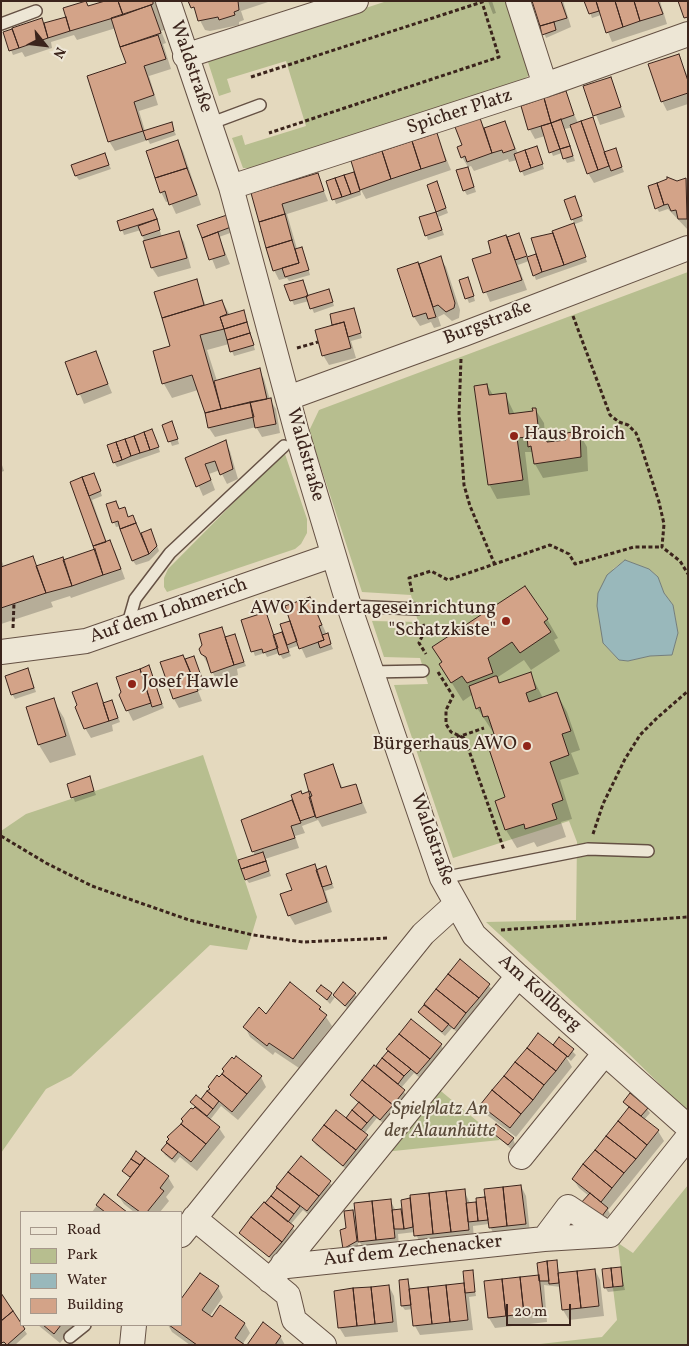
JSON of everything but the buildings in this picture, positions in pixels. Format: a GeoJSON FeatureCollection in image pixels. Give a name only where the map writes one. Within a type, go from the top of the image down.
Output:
{"type":"FeatureCollection","features":[{"type":"Feature","properties":{"kind":"street","name":"Waldstraße"},"geometry":{"type":"LineString","coordinates":[[168,1],[185,56],[231,187],[288,398],[333,555],[370,672],[442,878],[474,934]]}},
{"type":"Feature","properties":{"kind":"street"},"geometry":{"type":"LineString","coordinates":[[185,56],[356,1]]}},
{"type":"Feature","properties":{"kind":"street"},"geometry":{"type":"LineString","coordinates":[[518,1],[545,85]]}},
{"type":"Feature","properties":{"kind":"street","name":"Spicher Platz"},"geometry":{"type":"LineString","coordinates":[[231,187],[545,85],[688,34]]}},
{"type":"Feature","properties":{"kind":"street","name":"Burgstraße"},"geometry":{"type":"LineString","coordinates":[[288,398],[464,334],[688,248]]}},
{"type":"Feature","properties":{"kind":"street","name":"Auf dem Lohmerich"},"geometry":{"type":"LineString","coordinates":[[1,652],[86,641],[333,555]]}},
{"type":"Feature","properties":{"kind":"street","name":"Waldstraße"},"geometry":{"type":"LineString","coordinates":[[188,1227],[423,934],[456,904]]}},
{"type":"Feature","properties":{"kind":"street","name":"Am Kollberg"},"geometry":{"type":"LineString","coordinates":[[474,934],[518,976],[688,1127]]}},
{"type":"Feature","properties":{"kind":"street"},"geometry":{"type":"LineString","coordinates":[[276,1272],[518,976]]}},
{"type":"Feature","properties":{"kind":"street"},"geometry":{"type":"LineString","coordinates":[[521,1157],[605,1053]]}},
{"type":"Feature","properties":{"kind":"street","name":"Auf dem Zechenacker"},"geometry":{"type":"LineString","coordinates":[[276,1272],[288,1266],[544,1239],[568,1208],[610,1235],[688,1137]]}},
{"type":"Feature","properties":{"kind":"street"},"geometry":{"type":"LineString","coordinates":[[188,1227],[276,1272],[288,1295],[294,1320],[324,1345]]}},
{"type":"Feature","properties":{"kind":"street"},"geometry":{"type":"LineString","coordinates":[[132,1345],[134,1326]]}},
{"type":"Feature","properties":{"kind":"lane"},"geometry":{"type":"LineString","coordinates":[[1,24],[36,11]]}},
{"type":"Feature","properties":{"kind":"lane"},"geometry":{"type":"LineString","coordinates":[[209,124],[260,104]]}},
{"type":"Feature","properties":{"kind":"lane"},"geometry":{"type":"LineString","coordinates":[[126,627],[135,599],[170,553],[284,446]]}},
{"type":"Feature","properties":{"kind":"lane"},"geometry":{"type":"LineString","coordinates":[[349,606],[417,609]]}},
{"type":"Feature","properties":{"kind":"lane"},"geometry":{"type":"LineString","coordinates":[[370,672],[423,671]]}},
{"type":"Feature","properties":{"kind":"lane"},"geometry":{"type":"LineString","coordinates":[[442,878],[509,863],[588,849],[648,852]]}},
{"type":"Feature","properties":{"kind":"lane"},"geometry":{"type":"LineString","coordinates":[[70,1337],[85,1326]]}},
{"type":"Feature","properties":{"kind":"path"},"geometry":{"type":"LineString","coordinates":[[251,77],[482,2],[499,58],[269,133]]}},
{"type":"Feature","properties":{"kind":"path"},"geometry":{"type":"LineString","coordinates":[[565,294],[610,415],[619,422],[628,425],[636,433],[664,524],[662,547]]}},
{"type":"Feature","properties":{"kind":"path"},"geometry":{"type":"LineString","coordinates":[[464,334],[459,414],[464,484],[470,506],[495,564]]}},
{"type":"Feature","properties":{"kind":"path"},"geometry":{"type":"LineString","coordinates":[[430,660],[419,643],[424,630],[409,578],[431,571],[448,580],[550,545],[570,554],[575,564],[634,548],[662,547],[680,561],[688,574]]}},
{"type":"Feature","properties":{"kind":"path"},"geometry":{"type":"LineString","coordinates":[[434,666],[453,696],[446,710],[446,724],[451,732],[460,736],[466,742],[509,863]]}},
{"type":"Feature","properties":{"kind":"path"},"geometry":{"type":"LineString","coordinates":[[588,849],[604,804],[630,751],[640,736],[657,718],[688,691]]}},
{"type":"Feature","properties":{"kind":"path"},"geometry":{"type":"LineString","coordinates":[[417,751],[484,728]]}},
{"type":"Feature","properties":{"kind":"path"},"geometry":{"type":"LineString","coordinates":[[1,836],[46,863],[92,886],[189,920],[253,935],[303,942],[384,939],[423,934]]}},
{"type":"Feature","properties":{"kind":"path"},"geometry":{"type":"LineString","coordinates":[[498,930],[688,917]]}},
{"type":"Feature","properties":{"kind":"green space"},"geometry":{"type":"Polygon","coordinates":[[[387,1],[508,1],[528,65],[528,76],[519,83],[252,168],[243,168],[232,138],[242,135],[245,145],[306,126],[286,61],[227,79],[231,92],[219,96],[208,62],[220,56],[387,1]]]}},
{"type":"Feature","properties":{"kind":"green space"},"geometry":{"type":"Polygon","coordinates":[[[688,272],[688,1112],[628,1053],[486,922],[576,920],[577,842],[569,821],[453,858],[394,685],[428,684],[420,658],[384,657],[372,621],[418,622],[411,595],[362,592],[309,431],[319,410],[688,272]],[[625,560],[613,569],[603,643],[619,660],[628,661],[650,656],[672,655],[678,633],[673,605],[664,593],[658,577],[649,569],[625,560]]]}},
{"type":"Feature","properties":{"kind":"green space"},"geometry":{"type":"Polygon","coordinates":[[[285,454],[307,519],[307,533],[301,544],[295,549],[167,592],[164,587],[164,578],[168,569],[276,460],[285,454]]]}},
{"type":"Feature","properties":{"kind":"green space"},"geometry":{"type":"Polygon","coordinates":[[[203,755],[257,917],[247,950],[210,945],[71,1076],[46,1089],[1,1153],[1,831],[26,814],[203,755]]]}},
{"type":"Feature","properties":{"kind":"green space","name":"Spielplatz An der Alaunhütte"},"geometry":{"type":"Polygon","coordinates":[[[436,1087],[500,1140],[384,1152],[436,1087]]]}},
{"type":"Feature","properties":{"kind":"green space"},"geometry":{"type":"Polygon","coordinates":[[[688,1185],[688,1345],[531,1345],[602,1337],[617,1320],[613,1288],[623,1286],[618,1243],[633,1253],[688,1185]]]}},
{"type":"Feature","properties":{"kind":"water"},"geometry":{"type":"Polygon","coordinates":[[[625,560],[649,569],[658,577],[664,593],[673,605],[678,633],[672,655],[650,656],[628,661],[619,660],[603,643],[597,606],[598,593],[607,575],[625,560]]]}},
{"type":"Feature","properties":{"kind":"place","name":"Haus Broich"},"geometry":{"type":"Point","coordinates":[514,436]}},
{"type":"Feature","properties":{"kind":"place","name":"AWO Kindertageseinrichtung \"Schatzkiste\""},"geometry":{"type":"Point","coordinates":[506,621]}},
{"type":"Feature","properties":{"kind":"place","name":"Josef Hawle"},"geometry":{"type":"Point","coordinates":[132,684]}},
{"type":"Feature","properties":{"kind":"place","name":"Bürgerhaus AWO"},"geometry":{"type":"Point","coordinates":[527,746]}}]}
